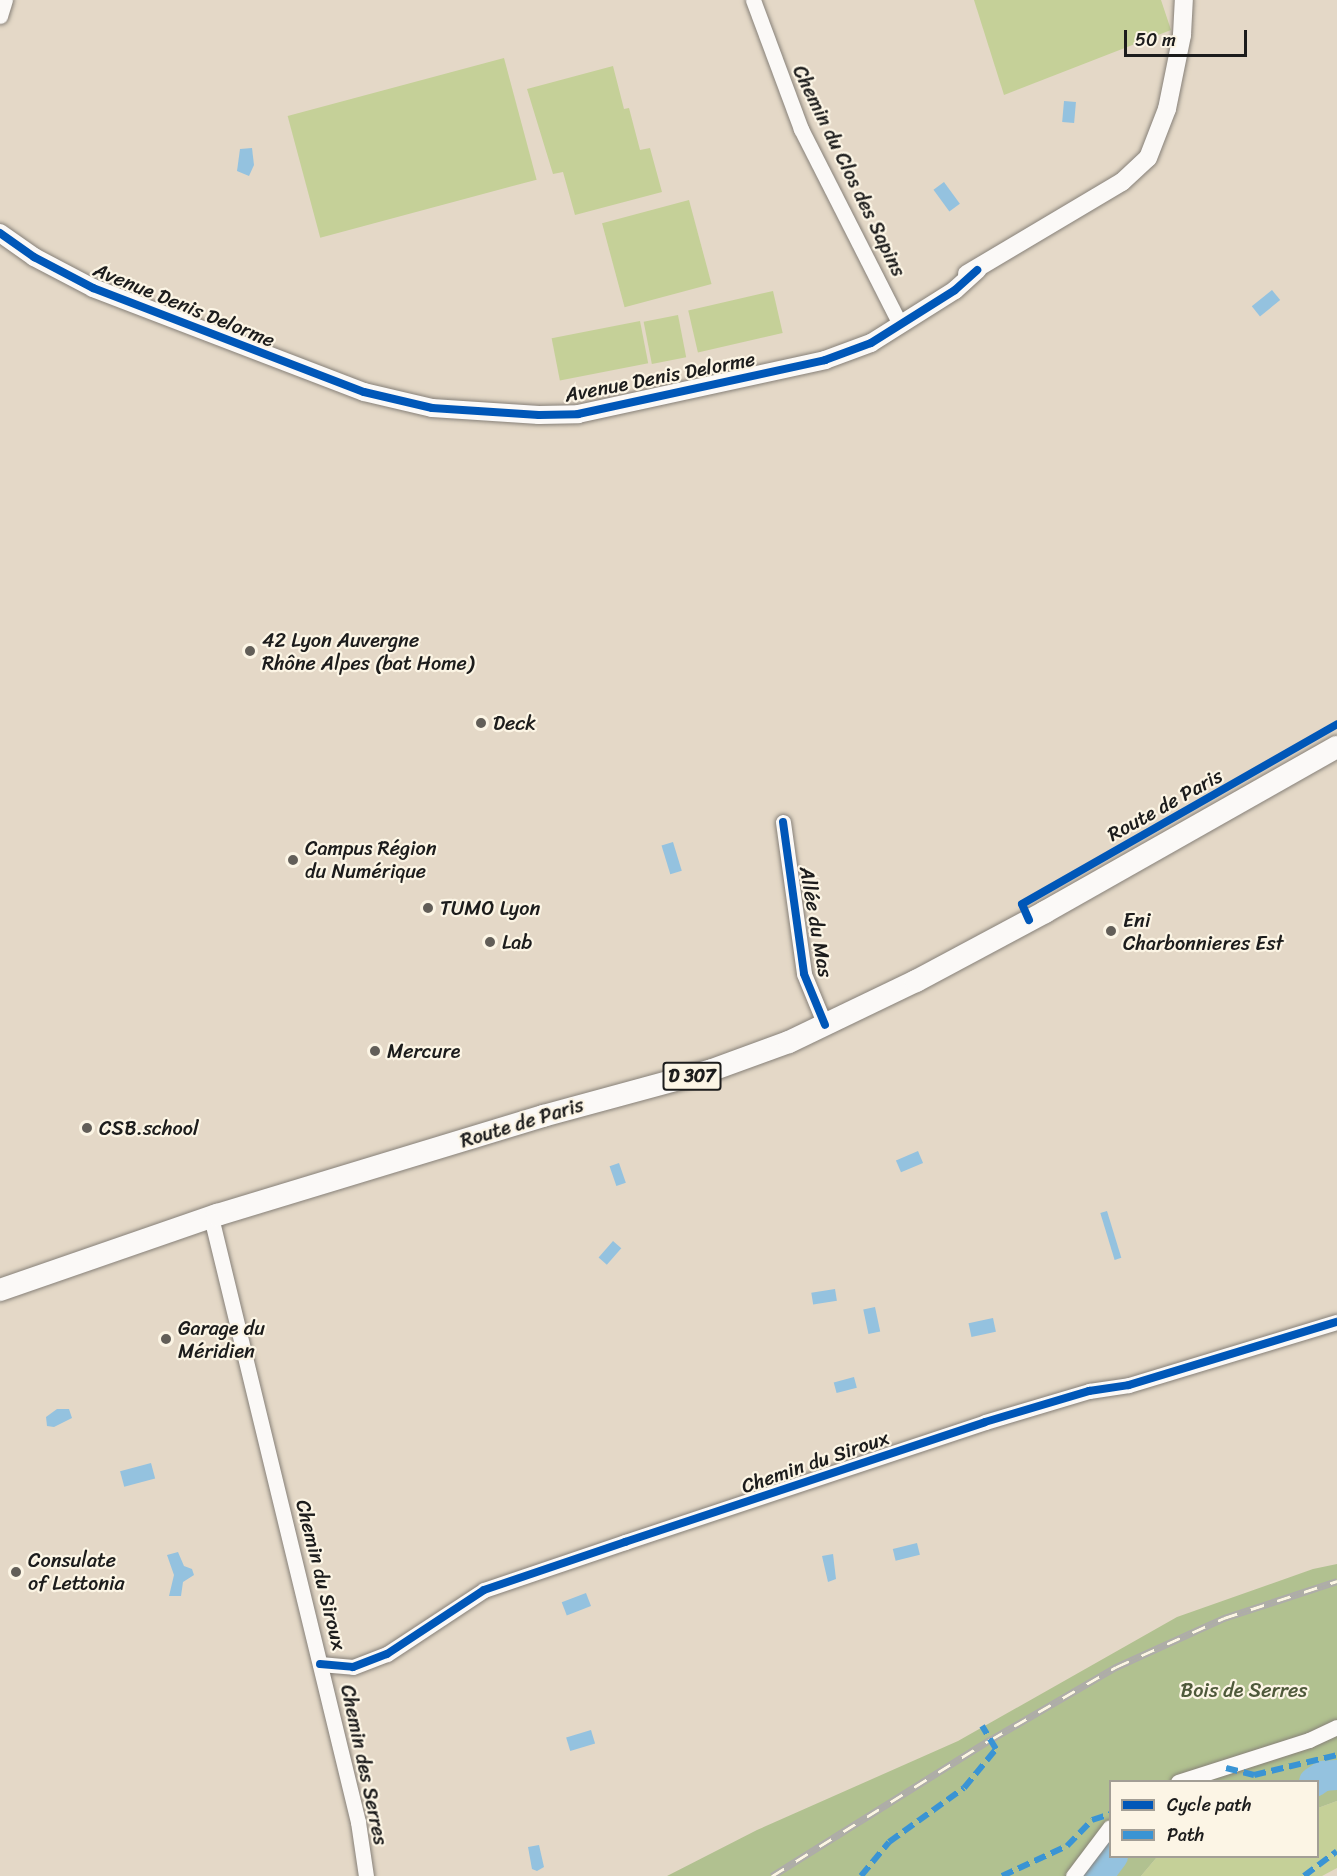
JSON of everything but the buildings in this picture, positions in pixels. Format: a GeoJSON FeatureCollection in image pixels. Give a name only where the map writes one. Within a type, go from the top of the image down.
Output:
{"type":"FeatureCollection","features":[{"type":"Feature","properties":{"kind":"main road","name":"Route de Paris"},"geometry":{"type":"LineString","coordinates":[[0,1290],[211,1217],[543,1116],[712,1071],[825,1025],[1045,912],[1337,747]]}},
{"type":"Feature","properties":{"kind":"street"},"geometry":{"type":"LineString","coordinates":[[0,15],[5,0]]}},
{"type":"Feature","properties":{"kind":"street","name":"Chemin du Clos des Sapins"},"geometry":{"type":"LineString","coordinates":[[753,0],[801,129],[897,319]]}},
{"type":"Feature","properties":{"kind":"street","name":"Avenue Denis Delorme"},"geometry":{"type":"LineString","coordinates":[[0,233],[34,257],[93,288],[364,392],[432,408],[513,411],[554,404],[603,407],[845,352],[871,343],[897,319],[955,290],[977,270],[1122,182],[1148,158],[1167,109],[1182,35],[1184,0]]}},
{"type":"Feature","properties":{"kind":"street","name":"Allée du Mas"},"geometry":{"type":"LineString","coordinates":[[783,822],[804,974],[825,1025]]}},
{"type":"Feature","properties":{"kind":"street","name":"Chemin du Siroux"},"geometry":{"type":"LineString","coordinates":[[211,1217],[320,1664],[352,1667],[387,1654],[484,1590],[979,1424],[1089,1391],[1129,1385],[1337,1322]]}},
{"type":"Feature","properties":{"kind":"street","name":"Chemin des Serres"},"geometry":{"type":"LineString","coordinates":[[320,1664],[358,1822],[366,1876]]}},
{"type":"Feature","properties":{"kind":"street"},"geometry":{"type":"LineString","coordinates":[[1184,1780],[1299,1744],[1337,1727]]}},
{"type":"Feature","properties":{"kind":"street"},"geometry":{"type":"LineString","coordinates":[[1073,1876],[1109,1828]]}},
{"type":"Feature","properties":{"kind":"green space"},"geometry":{"type":"Polygon","coordinates":[[[974,0],[1161,0],[1171,30],[1004,95],[974,0]]]}},
{"type":"Feature","properties":{"kind":"green space"},"geometry":{"type":"Polygon","coordinates":[[[504,58],[537,180],[320,238],[288,116],[504,58]]]}},
{"type":"Feature","properties":{"kind":"green space"},"geometry":{"type":"Polygon","coordinates":[[[613,66],[624,109],[629,108],[640,150],[650,148],[662,192],[575,215],[563,172],[553,174],[527,89],[613,66]]]}},
{"type":"Feature","properties":{"kind":"green space"},"geometry":{"type":"Polygon","coordinates":[[[689,200],[712,284],[625,307],[602,223],[689,200]]]}},
{"type":"Feature","properties":{"kind":"green space"},"geometry":{"type":"Polygon","coordinates":[[[773,291],[783,333],[698,352],[688,311],[773,291]]]}},
{"type":"Feature","properties":{"kind":"green space"},"geometry":{"type":"Polygon","coordinates":[[[678,315],[686,357],[652,364],[644,322],[678,315]]]}},
{"type":"Feature","properties":{"kind":"green space"},"geometry":{"type":"Polygon","coordinates":[[[640,321],[648,363],[560,380],[552,338],[640,321]]]}},
{"type":"Feature","properties":{"kind":"green space","name":"Bois de Serres"},"geometry":{"type":"Polygon","coordinates":[[[1337,1564],[1337,1801],[1319,1808],[1319,1780],[1109,1780],[1109,1858],[1156,1858],[1141,1876],[667,1876],[757,1830],[958,1741],[1177,1617],[1313,1569],[1337,1564]]]}},
{"type":"Feature","properties":{"kind":"green space"},"geometry":{"type":"Polygon","coordinates":[[[1337,1801],[1337,1868],[1322,1876],[1141,1876],[1156,1858],[1319,1858],[1319,1808],[1337,1801]]]}},
{"type":"Feature","properties":{"kind":"water"},"geometry":{"type":"Polygon","coordinates":[[[1064,101],[1076,102],[1074,123],[1062,122],[1064,101]]]}},
{"type":"Feature","properties":{"kind":"water"},"geometry":{"type":"Polygon","coordinates":[[[252,148],[254,165],[249,176],[237,171],[240,149],[252,148]]]}},
{"type":"Feature","properties":{"kind":"water"},"geometry":{"type":"Polygon","coordinates":[[[944,182],[960,204],[949,211],[933,190],[944,182]]]}},
{"type":"Feature","properties":{"kind":"water"},"geometry":{"type":"Polygon","coordinates":[[[1272,290],[1280,300],[1260,316],[1252,306],[1272,290]]]}},
{"type":"Feature","properties":{"kind":"water"},"geometry":{"type":"Polygon","coordinates":[[[673,842],[682,871],[670,874],[662,846],[673,842]]]}},
{"type":"Feature","properties":{"kind":"water"},"geometry":{"type":"Polygon","coordinates":[[[918,1151],[923,1163],[901,1172],[896,1160],[918,1151]]]}},
{"type":"Feature","properties":{"kind":"water"},"geometry":{"type":"Polygon","coordinates":[[[619,1163],[626,1183],[616,1186],[610,1166],[619,1163]]]}},
{"type":"Feature","properties":{"kind":"water"},"geometry":{"type":"Polygon","coordinates":[[[1107,1211],[1121,1258],[1115,1260],[1100,1213],[1107,1211]]]}},
{"type":"Feature","properties":{"kind":"water"},"geometry":{"type":"Polygon","coordinates":[[[613,1241],[621,1248],[607,1265],[599,1258],[613,1241]]]}},
{"type":"Feature","properties":{"kind":"water"},"geometry":{"type":"Polygon","coordinates":[[[835,1289],[837,1301],[813,1305],[811,1293],[835,1289]]]}},
{"type":"Feature","properties":{"kind":"water"},"geometry":{"type":"Polygon","coordinates":[[[875,1307],[880,1331],[868,1334],[863,1309],[875,1307]]]}},
{"type":"Feature","properties":{"kind":"water"},"geometry":{"type":"Polygon","coordinates":[[[993,1318],[996,1332],[971,1337],[969,1323],[993,1318]]]}},
{"type":"Feature","properties":{"kind":"water"},"geometry":{"type":"Polygon","coordinates":[[[854,1377],[857,1388],[837,1393],[834,1382],[854,1377]]]}},
{"type":"Feature","properties":{"kind":"water"},"geometry":{"type":"Polygon","coordinates":[[[57,1409],[69,1409],[72,1418],[54,1427],[47,1426],[46,1417],[57,1409]]]}},
{"type":"Feature","properties":{"kind":"water"},"geometry":{"type":"Polygon","coordinates":[[[151,1463],[155,1478],[124,1487],[120,1471],[151,1463]]]}},
{"type":"Feature","properties":{"kind":"water"},"geometry":{"type":"Polygon","coordinates":[[[917,1543],[920,1555],[896,1561],[893,1549],[917,1543]]]}},
{"type":"Feature","properties":{"kind":"water"},"geometry":{"type":"Polygon","coordinates":[[[178,1552],[184,1566],[192,1569],[194,1575],[183,1582],[181,1596],[169,1596],[174,1575],[167,1555],[178,1552]]]}},
{"type":"Feature","properties":{"kind":"water"},"geometry":{"type":"Polygon","coordinates":[[[833,1554],[836,1579],[828,1582],[822,1556],[833,1554]]]}},
{"type":"Feature","properties":{"kind":"water"},"geometry":{"type":"Polygon","coordinates":[[[586,1593],[591,1606],[567,1615],[562,1602],[586,1593]]]}},
{"type":"Feature","properties":{"kind":"water"},"geometry":{"type":"Polygon","coordinates":[[[591,1730],[595,1743],[570,1751],[566,1738],[591,1730]]]}},
{"type":"Feature","properties":{"kind":"water"},"geometry":{"type":"Polygon","coordinates":[[[539,1845],[544,1867],[537,1871],[532,1869],[528,1847],[539,1845]]]}},
{"type":"Feature","properties":{"kind":"waterway"},"geometry":{"type":"LineString","coordinates":[[1317,1780],[1323,1776],[1337,1775]]}},
{"type":"Feature","properties":{"kind":"waterway"},"geometry":{"type":"LineString","coordinates":[[1098,1876],[1112,1858]]}},
{"type":"Feature","properties":{"kind":"railway"},"geometry":{"type":"LineString","coordinates":[[772,1876],[990,1740],[1116,1667],[1224,1618],[1337,1581]]}},
{"type":"Feature","properties":{"kind":"marked path"},"geometry":{"type":"LineString","coordinates":[[861,1876],[889,1842],[964,1788],[996,1749],[982,1726]]}},
{"type":"Feature","properties":{"kind":"marked path"},"geometry":{"type":"LineString","coordinates":[[1226,1768],[1254,1775],[1337,1755]]}},
{"type":"Feature","properties":{"kind":"marked path"},"geometry":{"type":"LineString","coordinates":[[1002,1876],[1067,1846],[1092,1820],[1109,1814]]}},
{"type":"Feature","properties":{"kind":"marked path"},"geometry":{"type":"LineString","coordinates":[[1304,1876],[1337,1851]]}},
{"type":"Feature","properties":{"kind":"cycle path"},"geometry":{"type":"LineString","coordinates":[[0,233],[34,257],[93,288],[364,392],[432,408],[539,415],[578,414],[825,360],[871,343],[955,290],[977,270]]}},
{"type":"Feature","properties":{"kind":"cycle path"},"geometry":{"type":"LineString","coordinates":[[1029,920],[1022,904],[1337,724]]}},
{"type":"Feature","properties":{"kind":"cycle path"},"geometry":{"type":"LineString","coordinates":[[783,822],[804,974],[825,1025]]}},
{"type":"Feature","properties":{"kind":"cycle path"},"geometry":{"type":"LineString","coordinates":[[320,1664],[353,1667],[387,1654],[484,1590],[625,1542],[985,1422],[1089,1391],[1129,1385],[1337,1322]]}},
{"type":"Feature","properties":{"kind":"place","name":"42 Lyon Auvergne Rhône Alpes (bat Home)"},"geometry":{"type":"Point","coordinates":[250,651]}},
{"type":"Feature","properties":{"kind":"place","name":"Deck"},"geometry":{"type":"Point","coordinates":[481,723]}},
{"type":"Feature","properties":{"kind":"place","name":"Campus Région du Numérique"},"geometry":{"type":"Point","coordinates":[293,860]}},
{"type":"Feature","properties":{"kind":"place","name":"TUMO Lyon"},"geometry":{"type":"Point","coordinates":[428,908]}},
{"type":"Feature","properties":{"kind":"place","name":"Eni Charbonnieres Est"},"geometry":{"type":"Point","coordinates":[1111,931]}},
{"type":"Feature","properties":{"kind":"place","name":"Lab"},"geometry":{"type":"Point","coordinates":[490,942]}},
{"type":"Feature","properties":{"kind":"place","name":"Mercure"},"geometry":{"type":"Point","coordinates":[375,1051]}},
{"type":"Feature","properties":{"kind":"place","name":"CSB.school"},"geometry":{"type":"Point","coordinates":[87,1128]}},
{"type":"Feature","properties":{"kind":"place","name":"Garage du Méridien"},"geometry":{"type":"Point","coordinates":[166,1339]}},
{"type":"Feature","properties":{"kind":"place","name":"Consulate of Lettonia"},"geometry":{"type":"Point","coordinates":[16,1572]}}]}
